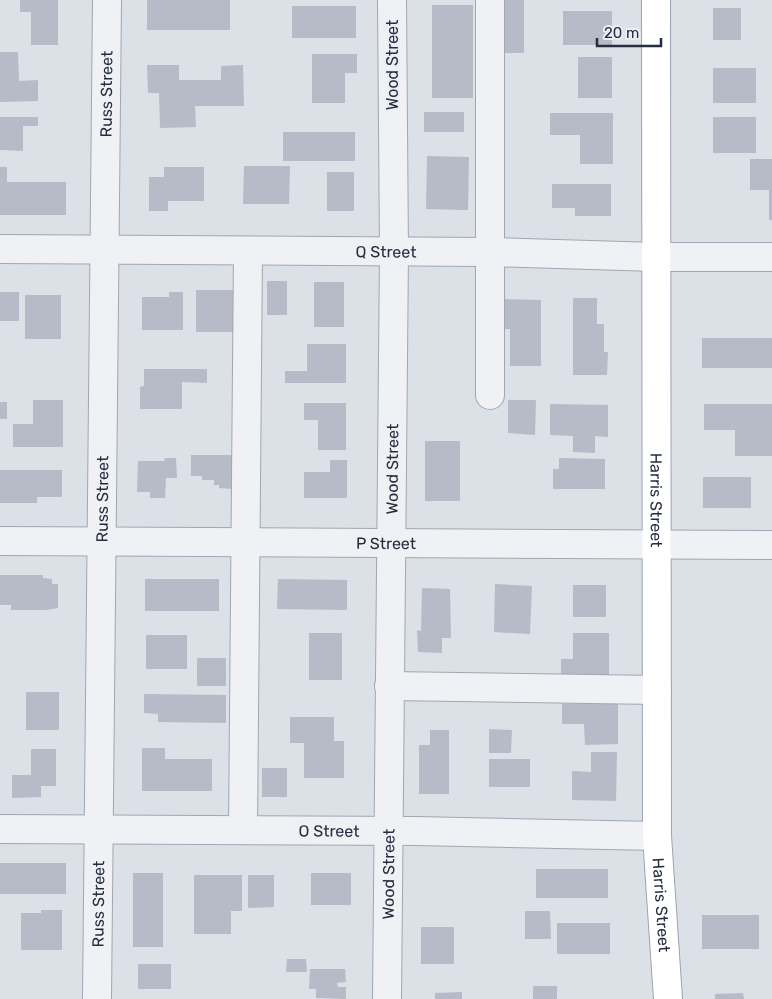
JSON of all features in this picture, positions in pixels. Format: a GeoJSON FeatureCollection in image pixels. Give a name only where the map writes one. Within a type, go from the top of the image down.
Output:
{"type":"FeatureCollection","features":[{"type":"Feature","properties":{"kind":"main road","name":"Harris Street"},"geometry":{"type":"LineString","coordinates":[[656,0],[657,836],[668,999]]}},
{"type":"Feature","properties":{"kind":"street","name":"Russ Street"},"geometry":{"type":"LineString","coordinates":[[97,999],[107,0]]}},
{"type":"Feature","properties":{"kind":"street","name":"Wood Street"},"geometry":{"type":"LineString","coordinates":[[387,999],[394,252],[392,0]]}},
{"type":"Feature","properties":{"kind":"street"},"geometry":{"type":"LineString","coordinates":[[490,0],[490,395]]}},
{"type":"Feature","properties":{"kind":"street","name":"Q Street"},"geometry":{"type":"LineString","coordinates":[[0,249],[489,252],[656,257],[772,257]]}},
{"type":"Feature","properties":{"kind":"street"},"geometry":{"type":"LineString","coordinates":[[243,830],[248,251]]}},
{"type":"Feature","properties":{"kind":"street","name":"P Street"},"geometry":{"type":"LineString","coordinates":[[0,540],[772,545]]}},
{"type":"Feature","properties":{"kind":"street"},"geometry":{"type":"LineString","coordinates":[[390,686],[658,690]]}},
{"type":"Feature","properties":{"kind":"street","name":"O Street"},"geometry":{"type":"LineString","coordinates":[[0,829],[388,831],[657,836]]}},
{"type":"Feature","properties":{"kind":"building"},"geometry":{"type":"Polygon","coordinates":[[[20,0],[58,0],[58,45],[31,45],[31,12],[20,12],[20,0]]]}},
{"type":"Feature","properties":{"kind":"building"},"geometry":{"type":"Polygon","coordinates":[[[147,0],[230,0],[230,30],[147,30],[147,0]]]}},
{"type":"Feature","properties":{"kind":"building"},"geometry":{"type":"Polygon","coordinates":[[[500,0],[524,0],[524,53],[500,53],[500,0]]]}},
{"type":"Feature","properties":{"kind":"building"},"geometry":{"type":"Polygon","coordinates":[[[432,5],[473,5],[473,98],[432,98],[432,5]]]}},
{"type":"Feature","properties":{"kind":"building"},"geometry":{"type":"Polygon","coordinates":[[[292,6],[356,6],[356,38],[292,38],[292,6]]]}},
{"type":"Feature","properties":{"kind":"building"},"geometry":{"type":"Polygon","coordinates":[[[713,8],[741,8],[741,40],[713,40],[713,8]]]}},
{"type":"Feature","properties":{"kind":"building"},"geometry":{"type":"Polygon","coordinates":[[[563,11],[612,11],[612,45],[563,45],[563,11]]]}},
{"type":"Feature","properties":{"kind":"building"},"geometry":{"type":"Polygon","coordinates":[[[0,52],[18,52],[19,81],[38,80],[38,101],[0,102],[0,52]]]}},
{"type":"Feature","properties":{"kind":"building"},"geometry":{"type":"Polygon","coordinates":[[[312,54],[357,54],[357,73],[345,73],[345,103],[312,103],[312,54]]]}},
{"type":"Feature","properties":{"kind":"building"},"geometry":{"type":"Polygon","coordinates":[[[578,57],[612,57],[612,98],[578,98],[578,57]]]}},
{"type":"Feature","properties":{"kind":"building"},"geometry":{"type":"Polygon","coordinates":[[[147,65],[179,65],[179,80],[221,80],[221,66],[243,65],[244,106],[195,106],[196,127],[160,128],[159,93],[148,93],[147,65]]]}},
{"type":"Feature","properties":{"kind":"building"},"geometry":{"type":"Polygon","coordinates":[[[713,68],[756,68],[756,103],[713,103],[713,68]]]}},
{"type":"Feature","properties":{"kind":"building"},"geometry":{"type":"Polygon","coordinates":[[[424,112],[464,112],[464,132],[424,132],[424,112]]]}},
{"type":"Feature","properties":{"kind":"building"},"geometry":{"type":"Polygon","coordinates":[[[550,113],[613,113],[613,164],[580,164],[580,135],[550,135],[550,113]]]}},
{"type":"Feature","properties":{"kind":"building"},"geometry":{"type":"Polygon","coordinates":[[[0,117],[38,117],[38,126],[23,126],[23,151],[0,150],[0,117]]]}},
{"type":"Feature","properties":{"kind":"building"},"geometry":{"type":"Polygon","coordinates":[[[713,117],[756,117],[756,153],[713,153],[713,117]]]}},
{"type":"Feature","properties":{"kind":"building"},"geometry":{"type":"Polygon","coordinates":[[[283,132],[355,132],[355,161],[283,161],[283,132]]]}},
{"type":"Feature","properties":{"kind":"building"},"geometry":{"type":"Polygon","coordinates":[[[427,156],[469,157],[468,210],[426,209],[427,156]]]}},
{"type":"Feature","properties":{"kind":"building"},"geometry":{"type":"Polygon","coordinates":[[[750,159],[772,159],[772,220],[769,220],[769,190],[750,190],[750,159]]]}},
{"type":"Feature","properties":{"kind":"building"},"geometry":{"type":"Polygon","coordinates":[[[244,166],[290,166],[289,204],[243,204],[244,166]]]}},
{"type":"Feature","properties":{"kind":"building"},"geometry":{"type":"Polygon","coordinates":[[[0,167],[7,167],[7,182],[66,182],[66,215],[0,215],[0,167]]]}},
{"type":"Feature","properties":{"kind":"building"},"geometry":{"type":"Polygon","coordinates":[[[164,167],[204,167],[204,201],[168,201],[168,211],[149,211],[149,177],[164,177],[164,167]]]}},
{"type":"Feature","properties":{"kind":"building"},"geometry":{"type":"Polygon","coordinates":[[[327,172],[354,172],[354,211],[327,211],[327,172]]]}},
{"type":"Feature","properties":{"kind":"building"},"geometry":{"type":"Polygon","coordinates":[[[552,184],[611,184],[611,216],[575,216],[575,208],[552,208],[552,184]]]}},
{"type":"Feature","properties":{"kind":"building"},"geometry":{"type":"Polygon","coordinates":[[[267,281],[287,281],[287,315],[267,315],[267,281]]]}},
{"type":"Feature","properties":{"kind":"building"},"geometry":{"type":"Polygon","coordinates":[[[314,282],[344,282],[344,327],[314,327],[314,282]]]}},
{"type":"Feature","properties":{"kind":"building"},"geometry":{"type":"Polygon","coordinates":[[[196,290],[237,290],[237,332],[196,332],[196,290]]]}},
{"type":"Feature","properties":{"kind":"building"},"geometry":{"type":"Polygon","coordinates":[[[0,292],[19,292],[19,321],[0,321],[0,292]]]}},
{"type":"Feature","properties":{"kind":"building"},"geometry":{"type":"Polygon","coordinates":[[[169,292],[183,292],[183,330],[142,330],[142,297],[169,297],[169,292]]]}},
{"type":"Feature","properties":{"kind":"building"},"geometry":{"type":"Polygon","coordinates":[[[25,295],[61,295],[61,339],[25,339],[25,295]]]}},
{"type":"Feature","properties":{"kind":"building"},"geometry":{"type":"Polygon","coordinates":[[[573,298],[597,298],[597,324],[604,324],[604,352],[608,352],[607,375],[573,375],[573,298]]]}},
{"type":"Feature","properties":{"kind":"building"},"geometry":{"type":"Polygon","coordinates":[[[502,299],[541,300],[541,366],[510,366],[510,329],[501,329],[502,299]]]}},
{"type":"Feature","properties":{"kind":"building"},"geometry":{"type":"Polygon","coordinates":[[[702,338],[772,338],[772,368],[702,368],[702,338]]]}},
{"type":"Feature","properties":{"kind":"building"},"geometry":{"type":"Polygon","coordinates":[[[307,344],[346,344],[346,383],[285,383],[285,371],[307,371],[307,344]]]}},
{"type":"Feature","properties":{"kind":"building"},"geometry":{"type":"Polygon","coordinates":[[[144,369],[207,369],[207,383],[182,382],[182,409],[140,409],[140,387],[144,386],[144,369]]]}},
{"type":"Feature","properties":{"kind":"building"},"geometry":{"type":"Polygon","coordinates":[[[33,400],[63,400],[63,447],[13,447],[13,424],[33,424],[33,400]]]}},
{"type":"Feature","properties":{"kind":"building"},"geometry":{"type":"Polygon","coordinates":[[[508,400],[536,400],[535,435],[508,433],[508,400]]]}},
{"type":"Feature","properties":{"kind":"building"},"geometry":{"type":"Polygon","coordinates":[[[0,402],[7,402],[7,419],[0,419],[0,402]]]}},
{"type":"Feature","properties":{"kind":"building"},"geometry":{"type":"Polygon","coordinates":[[[304,403],[346,403],[346,450],[318,450],[318,420],[304,420],[304,403]]]}},
{"type":"Feature","properties":{"kind":"building"},"geometry":{"type":"Polygon","coordinates":[[[550,404],[608,405],[608,437],[595,436],[595,453],[573,452],[573,436],[550,435],[550,404]]]}},
{"type":"Feature","properties":{"kind":"building"},"geometry":{"type":"Polygon","coordinates":[[[704,404],[772,404],[772,456],[735,456],[735,430],[704,430],[704,404]]]}},
{"type":"Feature","properties":{"kind":"building"},"geometry":{"type":"Polygon","coordinates":[[[425,441],[460,441],[460,501],[425,501],[425,441]]]}},
{"type":"Feature","properties":{"kind":"building"},"geometry":{"type":"Polygon","coordinates":[[[191,455],[232,455],[232,489],[219,488],[219,485],[214,485],[214,480],[202,480],[202,476],[191,476],[191,455]]]}},
{"type":"Feature","properties":{"kind":"building"},"geometry":{"type":"Polygon","coordinates":[[[165,458],[176,458],[177,478],[166,478],[165,498],[150,498],[150,492],[137,492],[138,461],[164,461],[165,458]]]}},
{"type":"Feature","properties":{"kind":"building"},"geometry":{"type":"Polygon","coordinates":[[[559,458],[605,459],[605,489],[553,489],[553,469],[559,469],[559,458]]]}},
{"type":"Feature","properties":{"kind":"building"},"geometry":{"type":"Polygon","coordinates":[[[330,460],[347,460],[347,498],[304,498],[304,472],[330,472],[330,460]]]}},
{"type":"Feature","properties":{"kind":"building"},"geometry":{"type":"Polygon","coordinates":[[[0,470],[62,470],[62,497],[37,497],[37,503],[0,503],[0,470]]]}},
{"type":"Feature","properties":{"kind":"building"},"geometry":{"type":"Polygon","coordinates":[[[703,477],[751,477],[751,508],[703,508],[703,477]]]}},
{"type":"Feature","properties":{"kind":"building"},"geometry":{"type":"Polygon","coordinates":[[[0,575],[43,575],[43,578],[52,579],[52,584],[58,584],[58,608],[11,610],[11,605],[0,605],[0,575]]]}},
{"type":"Feature","properties":{"kind":"building"},"geometry":{"type":"Polygon","coordinates":[[[145,579],[219,579],[219,611],[145,611],[145,579]]]}},
{"type":"Feature","properties":{"kind":"building"},"geometry":{"type":"Polygon","coordinates":[[[278,579],[347,580],[347,610],[277,609],[278,579]]]}},
{"type":"Feature","properties":{"kind":"building"},"geometry":{"type":"Polygon","coordinates":[[[495,584],[532,586],[530,634],[494,632],[495,584]]]}},
{"type":"Feature","properties":{"kind":"building"},"geometry":{"type":"Polygon","coordinates":[[[573,585],[606,585],[606,617],[573,617],[573,585]]]}},
{"type":"Feature","properties":{"kind":"building"},"geometry":{"type":"Polygon","coordinates":[[[422,588],[450,589],[451,638],[442,638],[442,653],[418,652],[417,630],[421,631],[422,588]]]}},
{"type":"Feature","properties":{"kind":"building"},"geometry":{"type":"Polygon","coordinates":[[[309,633],[342,633],[342,680],[309,680],[309,633]]]}},
{"type":"Feature","properties":{"kind":"building"},"geometry":{"type":"Polygon","coordinates":[[[573,633],[609,633],[609,675],[561,675],[561,659],[573,659],[573,633]]]}},
{"type":"Feature","properties":{"kind":"building"},"geometry":{"type":"Polygon","coordinates":[[[146,635],[187,635],[187,669],[146,669],[146,635]]]}},
{"type":"Feature","properties":{"kind":"building"},"geometry":{"type":"Polygon","coordinates":[[[197,658],[226,658],[226,686],[197,686],[197,658]]]}},
{"type":"Feature","properties":{"kind":"building"},"geometry":{"type":"Polygon","coordinates":[[[26,692],[59,692],[59,730],[26,730],[26,692]]]}},
{"type":"Feature","properties":{"kind":"building"},"geometry":{"type":"Polygon","coordinates":[[[144,694],[226,695],[226,723],[158,722],[158,714],[144,713],[144,694]]]}},
{"type":"Feature","properties":{"kind":"building"},"geometry":{"type":"Polygon","coordinates":[[[618,703],[618,744],[585,745],[584,724],[562,724],[562,704],[618,703]]]}},
{"type":"Feature","properties":{"kind":"building"},"geometry":{"type":"Polygon","coordinates":[[[290,717],[334,717],[334,741],[344,741],[344,778],[304,778],[304,743],[290,743],[290,717]]]}},
{"type":"Feature","properties":{"kind":"building"},"geometry":{"type":"Polygon","coordinates":[[[489,729],[512,730],[511,753],[489,753],[489,729]]]}},
{"type":"Feature","properties":{"kind":"building"},"geometry":{"type":"Polygon","coordinates":[[[430,730],[449,730],[449,794],[419,794],[419,745],[430,745],[430,730]]]}},
{"type":"Feature","properties":{"kind":"building"},"geometry":{"type":"Polygon","coordinates":[[[142,748],[165,748],[165,759],[212,759],[212,791],[142,791],[142,748]]]}},
{"type":"Feature","properties":{"kind":"building"},"geometry":{"type":"Polygon","coordinates":[[[31,749],[56,749],[56,786],[41,786],[41,797],[12,798],[12,775],[31,775],[31,749]]]}},
{"type":"Feature","properties":{"kind":"building"},"geometry":{"type":"Polygon","coordinates":[[[591,752],[617,752],[616,801],[572,800],[572,771],[591,772],[591,752]]]}},
{"type":"Feature","properties":{"kind":"building"},"geometry":{"type":"Polygon","coordinates":[[[489,759],[530,759],[530,787],[489,787],[489,759]]]}},
{"type":"Feature","properties":{"kind":"building"},"geometry":{"type":"Polygon","coordinates":[[[262,768],[287,768],[287,797],[262,797],[262,768]]]}},
{"type":"Feature","properties":{"kind":"building"},"geometry":{"type":"Polygon","coordinates":[[[0,863],[66,863],[66,894],[0,894],[0,863]]]}},
{"type":"Feature","properties":{"kind":"building"},"geometry":{"type":"Polygon","coordinates":[[[536,869],[608,869],[608,898],[536,898],[536,869]]]}},
{"type":"Feature","properties":{"kind":"building"},"geometry":{"type":"Polygon","coordinates":[[[133,873],[163,873],[163,947],[133,947],[133,873]]]}},
{"type":"Feature","properties":{"kind":"building"},"geometry":{"type":"Polygon","coordinates":[[[311,873],[351,873],[351,905],[311,905],[311,873]]]}},
{"type":"Feature","properties":{"kind":"building"},"geometry":{"type":"Polygon","coordinates":[[[194,875],[242,875],[242,911],[231,911],[231,934],[194,934],[194,875]]]}},
{"type":"Feature","properties":{"kind":"building"},"geometry":{"type":"Polygon","coordinates":[[[248,875],[274,875],[274,907],[248,908],[248,875]]]}},
{"type":"Feature","properties":{"kind":"building"},"geometry":{"type":"Polygon","coordinates":[[[41,910],[62,910],[62,950],[21,950],[21,913],[41,913],[41,910]]]}},
{"type":"Feature","properties":{"kind":"building"},"geometry":{"type":"Polygon","coordinates":[[[525,911],[550,911],[551,939],[525,939],[525,911]]]}},
{"type":"Feature","properties":{"kind":"building"},"geometry":{"type":"Polygon","coordinates":[[[702,915],[759,915],[759,949],[702,949],[702,915]]]}},
{"type":"Feature","properties":{"kind":"building"},"geometry":{"type":"Polygon","coordinates":[[[557,923],[610,923],[610,954],[557,954],[557,923]]]}},
{"type":"Feature","properties":{"kind":"building"},"geometry":{"type":"Polygon","coordinates":[[[421,927],[454,927],[454,964],[421,964],[421,927]]]}},
{"type":"Feature","properties":{"kind":"building"},"geometry":{"type":"Polygon","coordinates":[[[287,959],[306,959],[307,972],[286,972],[287,959]]]}},
{"type":"Feature","properties":{"kind":"building"},"geometry":{"type":"Polygon","coordinates":[[[138,964],[171,964],[171,989],[138,989],[138,964]]]}},
{"type":"Feature","properties":{"kind":"building"},"geometry":{"type":"Polygon","coordinates":[[[310,969],[345,969],[346,982],[337,983],[338,987],[346,987],[346,999],[316,998],[316,989],[309,989],[310,969]]]}},
{"type":"Feature","properties":{"kind":"building"},"geometry":{"type":"Polygon","coordinates":[[[533,986],[557,986],[557,999],[533,999],[533,986]]]}},
{"type":"Feature","properties":{"kind":"building"},"geometry":{"type":"Polygon","coordinates":[[[462,992],[462,999],[435,999],[435,993],[462,992]]]}},
{"type":"Feature","properties":{"kind":"building"},"geometry":{"type":"Polygon","coordinates":[[[743,993],[744,999],[715,999],[715,994],[743,993]]]}}]}
